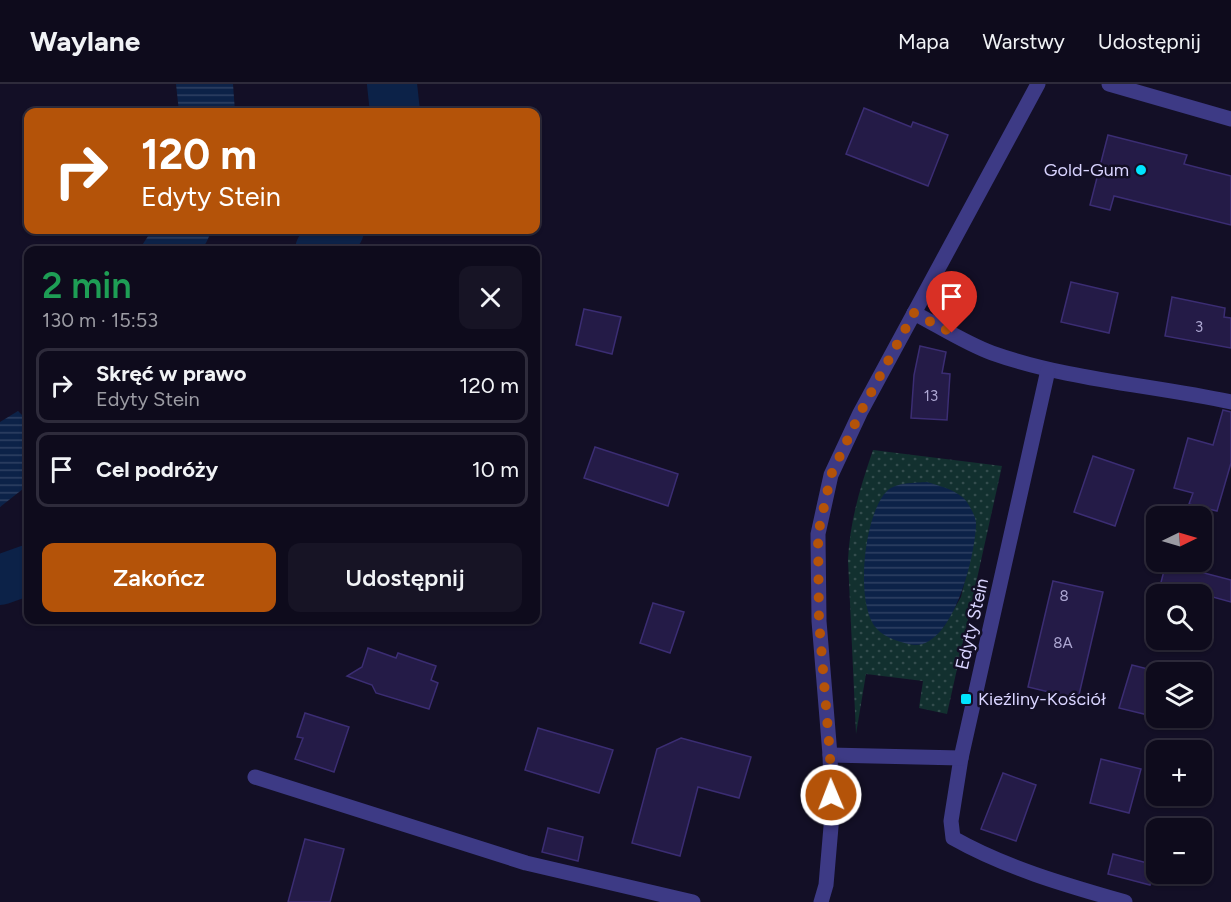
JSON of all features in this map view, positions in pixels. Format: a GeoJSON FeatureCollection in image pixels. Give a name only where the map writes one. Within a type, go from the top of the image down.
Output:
{"type":"FeatureCollection","features":[{"type":"Feature","properties":{"kind":"street"},"geometry":{"type":"LineString","coordinates":[[821,902],[826,885],[831,815],[830,755],[819,621],[818,534],[831,475],[860,413],[1038,84]]}},
{"type":"Feature","properties":{"kind":"street"},"geometry":{"type":"LineString","coordinates":[[1109,84],[1231,119]]}},
{"type":"Feature","properties":{"kind":"street"},"geometry":{"type":"LineString","coordinates":[[914,313],[990,352],[1048,370],[1231,402]]}},
{"type":"Feature","properties":{"kind":"street","name":"Edyty Stein"},"geometry":{"type":"LineString","coordinates":[[1048,370],[961,758],[951,821],[953,838],[981,854],[1066,885],[1125,902]]}},
{"type":"Feature","properties":{"kind":"street"},"geometry":{"type":"LineString","coordinates":[[830,755],[961,758]]}},
{"type":"Feature","properties":{"kind":"street"},"geometry":{"type":"LineString","coordinates":[[255,777],[526,863],[693,902]]}},
{"type":"Feature","properties":{"kind":"green space"},"geometry":{"type":"Polygon","coordinates":[[[873,450],[1002,466],[947,714],[919,708],[923,681],[866,674],[856,734],[848,560],[853,518],[873,450]],[[976,521],[943,628],[961,597],[976,521]]]}},
{"type":"Feature","properties":{"kind":"water"},"geometry":{"type":"Polygon","coordinates":[[[176,84],[233,84],[235,108],[179,108],[176,84]]]}},
{"type":"Feature","properties":{"kind":"water"},"geometry":{"type":"Polygon","coordinates":[[[149,234],[210,234],[203,246],[142,246],[149,234]]]}},
{"type":"Feature","properties":{"kind":"water"},"geometry":{"type":"Polygon","coordinates":[[[18,411],[24,417],[24,488],[0,507],[0,422],[18,411]]]}},
{"type":"Feature","properties":{"kind":"water"},"geometry":{"type":"Polygon","coordinates":[[[927,482],[954,491],[967,502],[976,521],[975,537],[967,575],[951,615],[941,631],[929,641],[915,645],[900,642],[885,635],[877,629],[870,617],[864,581],[865,559],[873,518],[879,502],[887,491],[900,484],[927,482]]]}},
{"type":"Feature","properties":{"kind":"building"},"geometry":{"type":"Polygon","coordinates":[[[864,108],[911,127],[913,122],[948,135],[928,186],[846,154],[864,108]]]}},
{"type":"Feature","properties":{"kind":"building","name":"Gold-Gum"},"geometry":{"type":"Polygon","coordinates":[[[1108,135],[1187,155],[1184,164],[1231,176],[1231,225],[1114,196],[1110,210],[1090,205],[1108,135]]]}},
{"type":"Feature","properties":{"kind":"building"},"geometry":{"type":"Polygon","coordinates":[[[1071,282],[1118,293],[1109,333],[1061,322],[1071,282]]]}},
{"type":"Feature","properties":{"kind":"building"},"geometry":{"type":"Polygon","coordinates":[[[1172,297],[1225,308],[1224,317],[1231,318],[1231,348],[1165,336],[1172,297]]]}},
{"type":"Feature","properties":{"kind":"building"},"geometry":{"type":"Polygon","coordinates":[[[584,309],[621,317],[612,354],[576,345],[584,309]]]}},
{"type":"Feature","properties":{"kind":"building"},"geometry":{"type":"Polygon","coordinates":[[[920,346],[946,352],[942,373],[950,374],[947,420],[911,418],[914,375],[920,346]]]}},
{"type":"Feature","properties":{"kind":"building"},"geometry":{"type":"Polygon","coordinates":[[[1223,410],[1231,412],[1231,463],[1217,511],[1212,510],[1212,506],[1189,504],[1193,493],[1174,488],[1188,438],[1213,445],[1223,410]]]}},
{"type":"Feature","properties":{"kind":"building"},"geometry":{"type":"Polygon","coordinates":[[[595,447],[678,474],[668,506],[584,478],[595,447]]]}},
{"type":"Feature","properties":{"kind":"building"},"geometry":{"type":"Polygon","coordinates":[[[1093,456],[1134,470],[1115,526],[1074,512],[1093,456]]]}},
{"type":"Feature","properties":{"kind":"building"},"geometry":{"type":"Polygon","coordinates":[[[1164,572],[1200,572],[1231,580],[1231,602],[1212,597],[1212,584],[1161,584],[1164,572]]]}},
{"type":"Feature","properties":{"kind":"building"},"geometry":{"type":"Polygon","coordinates":[[[1053,581],[1103,592],[1078,699],[1028,687],[1053,581]]]}},
{"type":"Feature","properties":{"kind":"building"},"geometry":{"type":"Polygon","coordinates":[[[653,603],[684,612],[670,653],[640,643],[653,603]]]}},
{"type":"Feature","properties":{"kind":"building"},"geometry":{"type":"Polygon","coordinates":[[[368,648],[396,658],[398,653],[436,666],[431,680],[438,683],[429,709],[376,693],[372,685],[347,676],[362,667],[368,648]]]}},
{"type":"Feature","properties":{"kind":"building"},"geometry":{"type":"Polygon","coordinates":[[[1132,665],[1146,668],[1146,715],[1119,708],[1132,665]]]}},
{"type":"Feature","properties":{"kind":"building"},"geometry":{"type":"Polygon","coordinates":[[[305,713],[349,727],[334,772],[295,759],[303,738],[297,737],[305,713]]]}},
{"type":"Feature","properties":{"kind":"building"},"geometry":{"type":"Polygon","coordinates":[[[538,728],[613,750],[599,793],[525,770],[538,728]]]}},
{"type":"Feature","properties":{"kind":"building"},"geometry":{"type":"Polygon","coordinates":[[[681,738],[751,757],[739,798],[698,787],[680,856],[632,843],[657,749],[681,738]]]}},
{"type":"Feature","properties":{"kind":"building"},"geometry":{"type":"Polygon","coordinates":[[[1101,759],[1141,769],[1129,813],[1090,803],[1101,759]]]}},
{"type":"Feature","properties":{"kind":"building"},"geometry":{"type":"Polygon","coordinates":[[[1003,773],[1036,785],[1016,841],[981,829],[1003,773]]]}},
{"type":"Feature","properties":{"kind":"building"},"geometry":{"type":"Polygon","coordinates":[[[548,828],[583,837],[578,861],[542,852],[548,828]]]}},
{"type":"Feature","properties":{"kind":"building"},"geometry":{"type":"Polygon","coordinates":[[[305,839],[344,849],[330,902],[288,902],[305,839]]]}},
{"type":"Feature","properties":{"kind":"building"},"geometry":{"type":"Polygon","coordinates":[[[1113,854],[1146,863],[1146,884],[1108,874],[1113,854]]]}},
{"type":"Feature","properties":{"kind":"waterway"},"geometry":{"type":"LineString","coordinates":[[392,84],[395,108]]}},
{"type":"Feature","properties":{"kind":"waterway"},"geometry":{"type":"LineString","coordinates":[[324,246],[335,234]]}},
{"type":"Feature","properties":{"kind":"waterway"},"geometry":{"type":"LineString","coordinates":[[0,580],[24,571]]}},
{"type":"Feature","properties":{"kind":"place","name":"Gold-Gum"},"geometry":{"type":"Point","coordinates":[1141,170]}},
{"type":"Feature","properties":{"kind":"place","name":"Kieźliny-Kościół"},"geometry":{"type":"Point","coordinates":[966,699]}},
{"type":"Feature","properties":{"kind":"route"},"geometry":{"type":"LineString","coordinates":[[831,795],[819,621],[818,534],[831,475],[860,413],[914,313],[952,333]]}}]}
